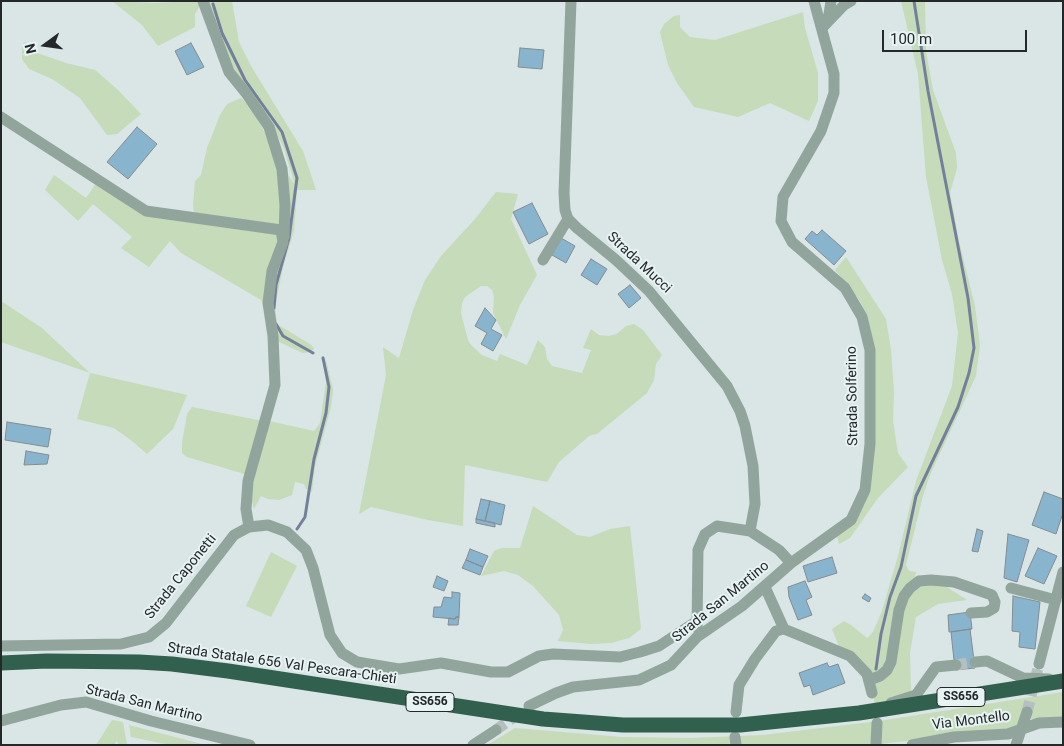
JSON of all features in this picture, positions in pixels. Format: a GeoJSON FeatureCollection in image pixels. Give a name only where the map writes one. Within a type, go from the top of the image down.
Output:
{"type":"FeatureCollection","features":[{"type":"Feature","properties":{"kind":"highway","name":"Strada Statale 656 Val Pescara-Chieti"},"geometry":{"type":"LineString","coordinates":[[1,663],[56,661],[172,664],[543,719],[623,725],[740,725],[859,712],[1063,681]]}},
{"type":"Feature","properties":{"kind":"street"},"geometry":{"type":"LineString","coordinates":[[203,1],[229,72],[269,127],[282,169],[285,205],[283,242],[272,271],[268,303],[273,336],[275,385],[248,481],[246,509],[249,527],[268,525],[287,532],[306,550],[313,568],[330,636],[342,653],[357,662],[400,669],[441,663],[491,672],[508,672],[539,656],[554,654],[620,657],[640,652],[659,646],[697,622]]}},
{"type":"Feature","properties":{"kind":"street"},"geometry":{"type":"LineString","coordinates":[[543,260],[568,219],[565,210],[564,193],[571,1]]}},
{"type":"Feature","properties":{"kind":"street","name":"Strada Solferino"},"geometry":{"type":"LineString","coordinates":[[791,563],[851,520],[864,490],[870,444],[870,350],[862,317],[845,288],[792,242],[781,221],[783,197],[821,130],[834,93],[834,74],[825,25],[814,1]]}},
{"type":"Feature","properties":{"kind":"street"},"geometry":{"type":"LineString","coordinates":[[825,25],[831,1]]}},
{"type":"Feature","properties":{"kind":"street"},"geometry":{"type":"LineString","coordinates":[[825,25],[840,8],[851,1]]}},
{"type":"Feature","properties":{"kind":"street"},"geometry":{"type":"LineString","coordinates":[[1,118],[146,211],[281,230],[283,242]]}},
{"type":"Feature","properties":{"kind":"street","name":"Strada Mucci"},"geometry":{"type":"LineString","coordinates":[[568,219],[650,292],[727,386],[740,411],[745,426],[753,466],[755,504],[750,531]]}},
{"type":"Feature","properties":{"kind":"street"},"geometry":{"type":"LineString","coordinates":[[697,637],[698,550],[705,534],[717,526],[750,531],[779,550],[791,563]]}},
{"type":"Feature","properties":{"kind":"street","name":"Strada Caponetti"},"geometry":{"type":"LineString","coordinates":[[1,646],[121,644],[149,637],[166,623],[234,535],[249,527]]}},
{"type":"Feature","properties":{"kind":"street","name":"Strada San Martino"},"geometry":{"type":"LineString","coordinates":[[530,706],[573,687],[638,680],[671,665],[697,637],[742,606],[791,563]]}},
{"type":"Feature","properties":{"kind":"street"},"geometry":{"type":"LineString","coordinates":[[1039,664],[1063,572]]}},
{"type":"Feature","properties":{"kind":"street"},"geometry":{"type":"LineString","coordinates":[[868,680],[880,676],[887,670],[891,662],[904,596],[919,581],[954,582],[992,595],[995,602],[994,608],[987,612],[971,613]]}},
{"type":"Feature","properties":{"kind":"street"},"geometry":{"type":"LineString","coordinates":[[765,587],[784,629]]}},
{"type":"Feature","properties":{"kind":"street"},"geometry":{"type":"LineString","coordinates":[[1011,588],[1056,600]]}},
{"type":"Feature","properties":{"kind":"street"},"geometry":{"type":"LineString","coordinates":[[736,712],[739,685],[776,631],[784,629],[850,656],[867,674],[872,693]]}},
{"type":"Feature","properties":{"kind":"street"},"geometry":{"type":"LineString","coordinates":[[975,662],[987,661],[1023,678],[1063,681]]}},
{"type":"Feature","properties":{"kind":"street"},"geometry":{"type":"LineString","coordinates":[[859,712],[916,695],[936,667],[956,665]]}},
{"type":"Feature","properties":{"kind":"street","name":"Strada San Martino"},"geometry":{"type":"LineString","coordinates":[[1,721],[61,705],[86,702],[151,721],[250,745]]}},
{"type":"Feature","properties":{"kind":"street"},"geometry":{"type":"LineString","coordinates":[[1016,745],[1027,712]]}},
{"type":"Feature","properties":{"kind":"street","name":"Via Montello"},"geometry":{"type":"LineString","coordinates":[[912,745],[954,737],[1008,734],[1039,723],[1063,722]]}},
{"type":"Feature","properties":{"kind":"street"},"geometry":{"type":"LineString","coordinates":[[876,745],[877,723]]}},
{"type":"Feature","properties":{"kind":"street"},"geometry":{"type":"LineString","coordinates":[[472,745],[496,730]]}},
{"type":"Feature","properties":{"kind":"green space"},"geometry":{"type":"Polygon","coordinates":[[[112,1],[153,3],[199,1],[201,4],[195,14],[195,27],[158,46],[142,25],[112,1]]]}},
{"type":"Feature","properties":{"kind":"green space"},"geometry":{"type":"Polygon","coordinates":[[[204,1],[232,1],[239,42],[251,66],[303,151],[316,190],[297,190],[294,231],[283,267],[275,307],[277,324],[310,344],[314,348],[309,352],[303,353],[279,342],[261,300],[181,253],[170,241],[149,267],[121,248],[132,237],[93,204],[78,221],[45,190],[54,175],[86,198],[97,182],[142,212],[194,214],[195,181],[201,175],[207,148],[220,115],[227,104],[241,98],[251,107],[295,185],[284,149],[271,122],[242,83],[230,63],[204,1]]]}},
{"type":"Feature","properties":{"kind":"green space"},"geometry":{"type":"Polygon","coordinates":[[[901,1],[925,1],[926,51],[933,90],[956,153],[957,168],[950,193],[959,241],[975,306],[980,345],[976,376],[930,475],[906,565],[909,571],[916,572],[915,577],[944,585],[967,600],[938,604],[916,617],[910,653],[911,693],[875,705],[870,677],[840,649],[832,629],[844,621],[867,638],[873,632],[882,611],[898,556],[916,481],[952,386],[958,333],[952,294],[942,260],[926,177],[918,74],[901,1]]]}},
{"type":"Feature","properties":{"kind":"green space"},"geometry":{"type":"Polygon","coordinates":[[[803,12],[805,28],[818,73],[818,101],[809,121],[770,103],[738,117],[694,107],[677,83],[668,65],[660,32],[664,24],[674,16],[680,15],[680,27],[690,37],[715,40],[803,12]]]}},
{"type":"Feature","properties":{"kind":"green space"},"geometry":{"type":"Polygon","coordinates":[[[24,42],[37,53],[95,70],[141,114],[117,134],[107,135],[80,98],[52,79],[29,69],[22,59],[24,42]]]}},
{"type":"Feature","properties":{"kind":"green space"},"geometry":{"type":"Polygon","coordinates":[[[496,192],[518,194],[511,219],[537,275],[520,305],[506,339],[493,313],[494,296],[492,290],[487,286],[481,286],[465,297],[461,313],[471,345],[482,355],[497,361],[500,354],[527,365],[538,340],[545,347],[547,359],[552,366],[582,373],[591,350],[583,348],[591,329],[599,335],[608,336],[617,334],[626,326],[634,324],[643,330],[662,355],[656,364],[654,380],[647,393],[597,434],[589,436],[559,462],[547,482],[465,465],[463,526],[371,507],[359,514],[386,375],[383,347],[399,358],[413,310],[425,280],[441,256],[475,219],[496,192]]]}},
{"type":"Feature","properties":{"kind":"green space"},"geometry":{"type":"Polygon","coordinates":[[[846,257],[886,319],[891,350],[894,392],[893,421],[898,453],[908,467],[878,498],[850,538],[839,544],[836,532],[866,490],[874,353],[870,327],[860,301],[835,270],[846,257]]]}},
{"type":"Feature","properties":{"kind":"green space"},"geometry":{"type":"Polygon","coordinates":[[[1,301],[42,328],[90,373],[1,342],[1,301]]]}},
{"type":"Feature","properties":{"kind":"green space"},"geometry":{"type":"Polygon","coordinates":[[[322,356],[324,356],[327,364],[333,390],[331,407],[315,466],[312,492],[306,489],[304,484],[295,482],[292,495],[279,500],[261,496],[254,509],[251,491],[269,421],[314,431],[320,423],[326,382],[322,356]]]}},
{"type":"Feature","properties":{"kind":"green space"},"geometry":{"type":"Polygon","coordinates":[[[90,373],[187,395],[173,429],[147,454],[114,428],[77,419],[90,373]]]}},
{"type":"Feature","properties":{"kind":"green space"},"geometry":{"type":"Polygon","coordinates":[[[192,407],[263,421],[248,475],[187,457],[182,453],[187,414],[192,407]]]}},
{"type":"Feature","properties":{"kind":"green space"},"geometry":{"type":"Polygon","coordinates":[[[533,506],[577,535],[590,537],[610,529],[630,526],[641,629],[629,638],[611,643],[591,644],[558,641],[563,630],[559,615],[533,586],[518,575],[504,571],[481,576],[494,551],[502,548],[520,548],[533,506]]]}},
{"type":"Feature","properties":{"kind":"green space"},"geometry":{"type":"Polygon","coordinates":[[[271,552],[297,566],[271,617],[246,606],[271,552]]]}},
{"type":"Feature","properties":{"kind":"green space"},"geometry":{"type":"Polygon","coordinates":[[[1063,692],[1063,720],[1034,722],[1030,717],[1021,725],[1008,730],[870,745],[487,745],[515,728],[622,737],[690,738],[763,735],[879,721],[1063,692]]]}},
{"type":"Feature","properties":{"kind":"green space"},"geometry":{"type":"Polygon","coordinates":[[[112,720],[123,722],[127,745],[119,745],[117,741],[114,745],[96,745],[112,720]]]}},
{"type":"Feature","properties":{"kind":"green space"},"geometry":{"type":"Polygon","coordinates":[[[129,725],[206,745],[170,745],[131,737],[129,725]]]}},
{"type":"Feature","properties":{"kind":"building"},"geometry":{"type":"Polygon","coordinates":[[[191,43],[204,67],[187,75],[175,51],[191,43]]]}},
{"type":"Feature","properties":{"kind":"building"},"geometry":{"type":"Polygon","coordinates":[[[520,48],[544,50],[542,69],[518,67],[520,48]]]}},
{"type":"Feature","properties":{"kind":"building"},"geometry":{"type":"Polygon","coordinates":[[[137,127],[157,144],[128,179],[107,162],[137,127]]]}},
{"type":"Feature","properties":{"kind":"building"},"geometry":{"type":"Polygon","coordinates":[[[532,203],[548,234],[529,244],[513,212],[532,203]]]}},
{"type":"Feature","properties":{"kind":"building"},"geometry":{"type":"Polygon","coordinates":[[[822,230],[846,251],[834,265],[805,239],[812,231],[817,235],[822,230]]]}},
{"type":"Feature","properties":{"kind":"building"},"geometry":{"type":"Polygon","coordinates":[[[561,238],[575,246],[566,263],[552,255],[561,238]]]}},
{"type":"Feature","properties":{"kind":"building"},"geometry":{"type":"Polygon","coordinates":[[[591,259],[607,269],[597,285],[581,275],[591,259]]]}},
{"type":"Feature","properties":{"kind":"building"},"geometry":{"type":"Polygon","coordinates":[[[630,285],[641,298],[629,308],[618,294],[630,285]]]}},
{"type":"Feature","properties":{"kind":"building"},"geometry":{"type":"Polygon","coordinates":[[[485,308],[496,320],[491,329],[502,335],[493,351],[481,344],[487,333],[475,326],[485,308]]]}},
{"type":"Feature","properties":{"kind":"building"},"geometry":{"type":"Polygon","coordinates":[[[7,422],[51,429],[48,447],[5,440],[7,422]]]}},
{"type":"Feature","properties":{"kind":"building"},"geometry":{"type":"Polygon","coordinates":[[[26,451],[49,455],[47,464],[24,465],[26,451]]]}},
{"type":"Feature","properties":{"kind":"building"},"geometry":{"type":"Polygon","coordinates":[[[1044,492],[1063,499],[1063,513],[1056,534],[1032,525],[1044,492]]]}},
{"type":"Feature","properties":{"kind":"building"},"geometry":{"type":"Polygon","coordinates":[[[481,499],[490,501],[485,521],[476,519],[481,499]]]}},
{"type":"Feature","properties":{"kind":"building"},"geometry":{"type":"Polygon","coordinates":[[[490,501],[505,505],[501,525],[485,521],[490,501]]]}},
{"type":"Feature","properties":{"kind":"building"},"geometry":{"type":"Polygon","coordinates":[[[476,519],[495,523],[495,527],[476,523],[476,519]]]}},
{"type":"Feature","properties":{"kind":"building"},"geometry":{"type":"Polygon","coordinates":[[[977,529],[983,531],[978,552],[972,551],[977,529]]]}},
{"type":"Feature","properties":{"kind":"building"},"geometry":{"type":"Polygon","coordinates":[[[1008,534],[1029,540],[1017,582],[1004,578],[1008,534]]]}},
{"type":"Feature","properties":{"kind":"building"},"geometry":{"type":"Polygon","coordinates":[[[1038,548],[1057,556],[1044,584],[1025,576],[1038,548]]]}},
{"type":"Feature","properties":{"kind":"building"},"geometry":{"type":"Polygon","coordinates":[[[470,549],[488,556],[483,567],[466,560],[470,549]]]}},
{"type":"Feature","properties":{"kind":"building"},"geometry":{"type":"Polygon","coordinates":[[[832,557],[837,573],[808,582],[803,566],[832,557]]]}},
{"type":"Feature","properties":{"kind":"building"},"geometry":{"type":"Polygon","coordinates":[[[466,560],[483,567],[480,575],[462,568],[466,560]]]}},
{"type":"Feature","properties":{"kind":"building"},"geometry":{"type":"Polygon","coordinates":[[[437,576],[448,581],[444,591],[433,587],[437,576]]]}},
{"type":"Feature","properties":{"kind":"building"},"geometry":{"type":"Polygon","coordinates":[[[805,581],[812,597],[806,600],[812,615],[798,620],[789,597],[788,587],[805,581]]]}},
{"type":"Feature","properties":{"kind":"building"},"geometry":{"type":"Polygon","coordinates":[[[452,592],[460,593],[459,617],[455,619],[433,617],[434,607],[441,607],[444,597],[452,598],[452,592]]]}},
{"type":"Feature","properties":{"kind":"building"},"geometry":{"type":"Polygon","coordinates":[[[865,594],[871,598],[869,602],[862,598],[865,594]]]}},
{"type":"Feature","properties":{"kind":"building"},"geometry":{"type":"Polygon","coordinates":[[[1013,596],[1040,602],[1035,649],[1019,647],[1020,632],[1012,631],[1013,596]]]}},
{"type":"Feature","properties":{"kind":"building"},"geometry":{"type":"Polygon","coordinates":[[[970,612],[972,629],[949,632],[948,615],[970,612]]]}},
{"type":"Feature","properties":{"kind":"building"},"geometry":{"type":"Polygon","coordinates":[[[459,617],[458,625],[448,625],[449,618],[455,619],[459,617]]]}},
{"type":"Feature","properties":{"kind":"building"},"geometry":{"type":"Polygon","coordinates":[[[970,629],[975,668],[955,670],[951,632],[970,629]]]}},
{"type":"Feature","properties":{"kind":"building"},"geometry":{"type":"Polygon","coordinates":[[[827,663],[829,667],[838,664],[845,683],[813,695],[810,685],[804,687],[799,673],[827,663]]]}},
{"type":"Feature","properties":{"kind":"waterway"},"geometry":{"type":"LineString","coordinates":[[876,669],[881,634],[890,597],[901,567],[916,496],[958,407],[969,373],[974,348],[968,298],[928,91],[914,1]]}},
{"type":"Feature","properties":{"kind":"waterway"},"geometry":{"type":"LineString","coordinates":[[213,4],[222,33],[245,80],[282,132],[297,178],[289,238],[276,285],[274,308]]}},
{"type":"Feature","properties":{"kind":"waterway"},"geometry":{"type":"LineString","coordinates":[[276,324],[283,336],[313,353]]}},
{"type":"Feature","properties":{"kind":"waterway"},"geometry":{"type":"LineString","coordinates":[[297,529],[305,517],[314,459],[326,413],[329,387],[323,358]]}},
{"type":"Feature","properties":{"kind":"tunnel"},"geometry":{"type":"LineString","coordinates":[[956,665],[975,662]]}},
{"type":"Feature","properties":{"kind":"tunnel"},"geometry":{"type":"LineString","coordinates":[[1027,712],[1039,664]]}},
{"type":"Feature","properties":{"kind":"tunnel"},"geometry":{"type":"LineString","coordinates":[[496,730],[521,712]]}}]}
